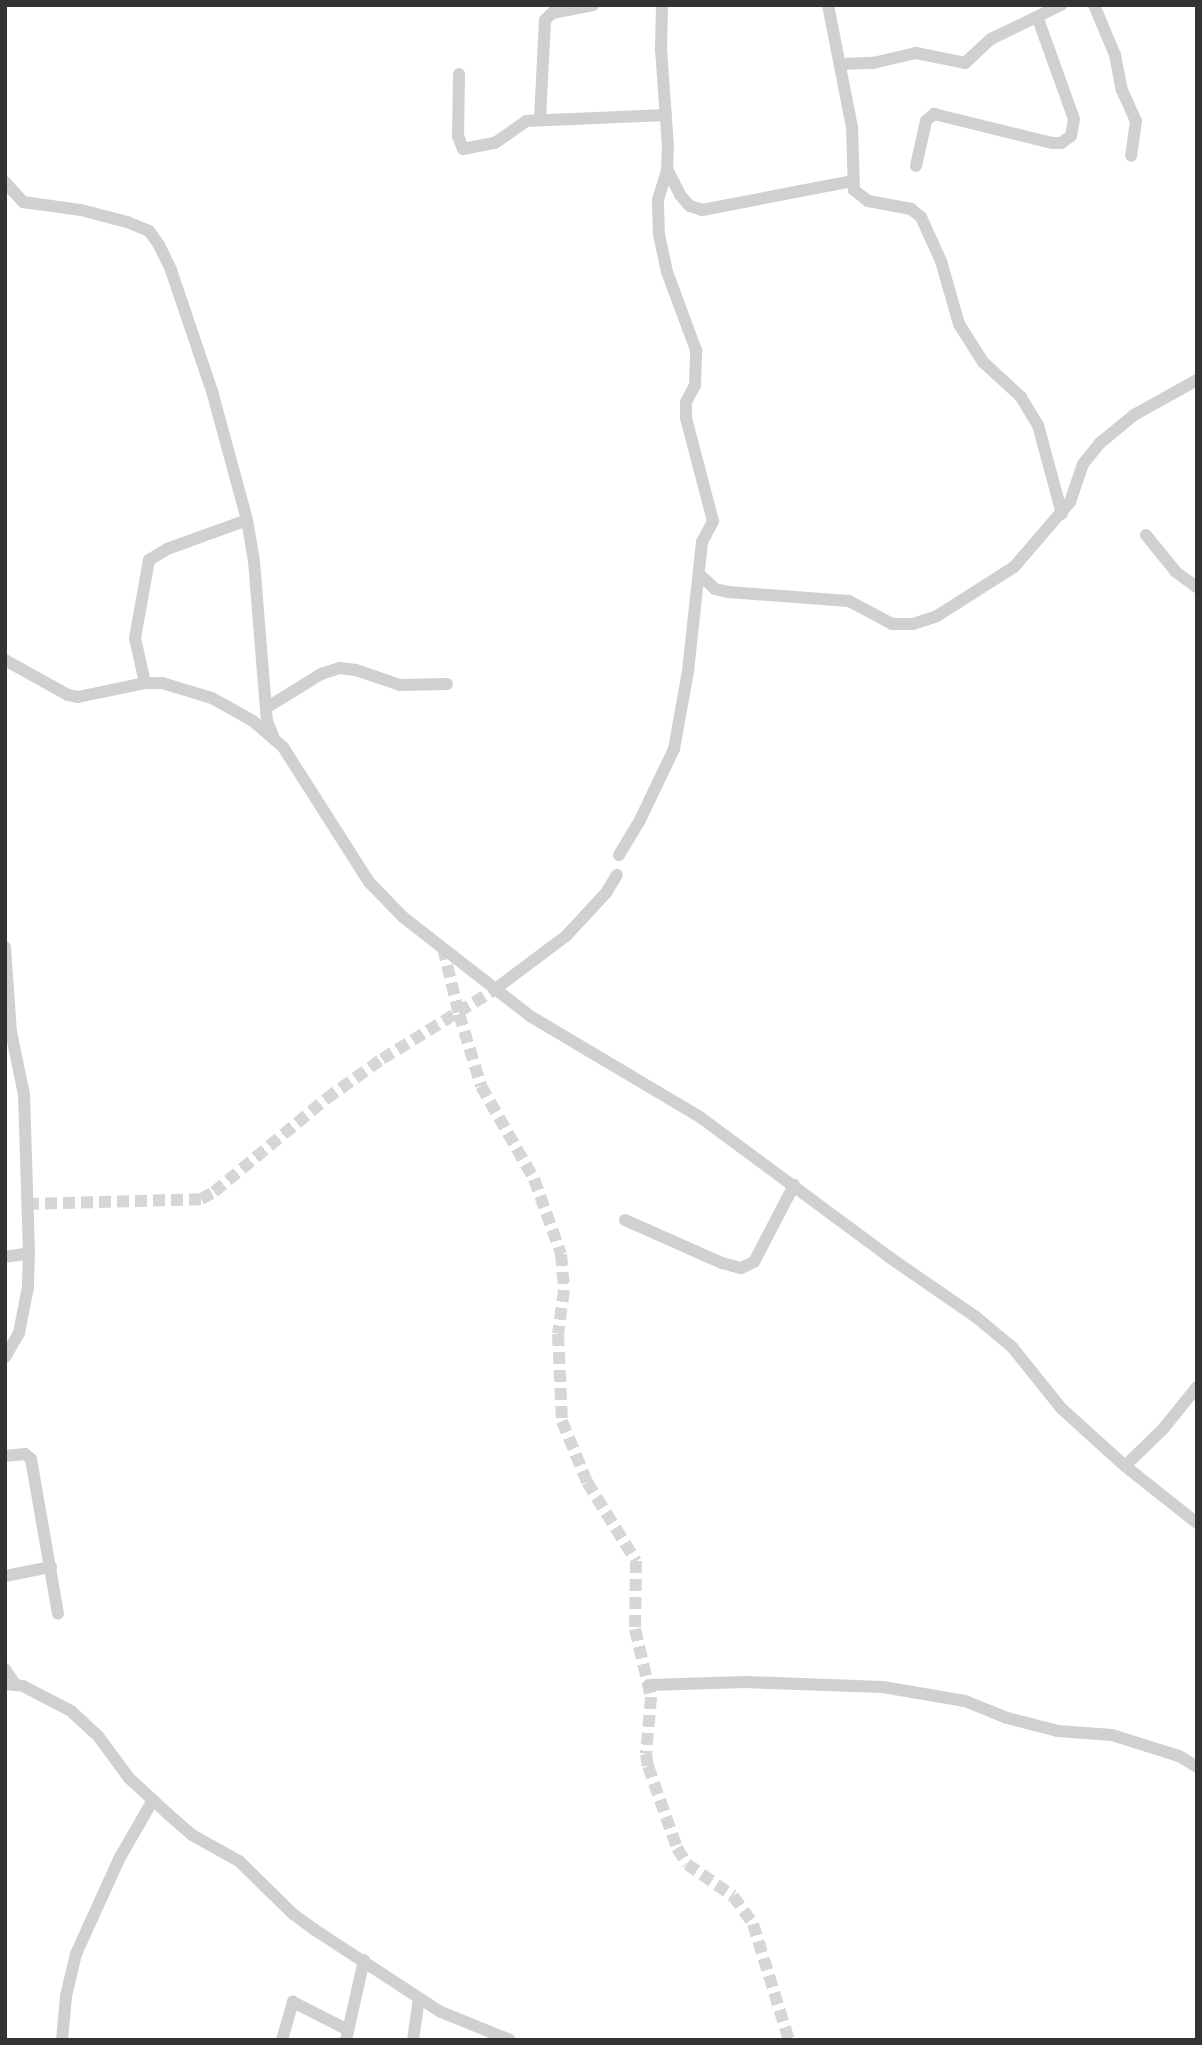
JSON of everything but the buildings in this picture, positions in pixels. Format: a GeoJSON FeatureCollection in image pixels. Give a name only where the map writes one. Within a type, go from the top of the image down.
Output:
{"type":"FeatureCollection","features":[{"type":"Feature","properties":{"kind":"street"},"geometry":{"type":"LineString","coordinates":[[540,119],[544,20],[552,13],[593,5]]}},
{"type":"Feature","properties":{"kind":"street"},"geometry":{"type":"LineString","coordinates":[[619,855],[640,821],[674,749],[688,671],[702,542],[711,529],[713,517],[686,418],[686,402],[695,386],[696,349],[667,272],[659,235],[658,200],[667,169],[661,50],[662,5]]}},
{"type":"Feature","properties":{"kind":"street"},"geometry":{"type":"LineString","coordinates":[[828,5],[852,127],[854,190],[860,198],[911,209],[921,217],[941,261],[959,324],[983,362],[1021,397],[1038,425],[1062,514]]}},
{"type":"Feature","properties":{"kind":"street"},"geometry":{"type":"LineString","coordinates":[[840,64],[873,64],[916,53],[965,63],[991,39],[1038,19],[1061,5]]}},
{"type":"Feature","properties":{"kind":"street"},"geometry":{"type":"LineString","coordinates":[[1094,5],[1115,55],[1122,90],[1136,121],[1130,156]]}},
{"type":"Feature","properties":{"kind":"street"},"geometry":{"type":"LineString","coordinates":[[916,166],[926,121],[932,114],[1052,143],[1061,142],[1071,136],[1074,119],[1038,19]]}},
{"type":"Feature","properties":{"kind":"street"},"geometry":{"type":"LineString","coordinates":[[459,74],[458,136],[461,148],[495,143],[526,121],[626,119],[666,115]]}},
{"type":"Feature","properties":{"kind":"street"},"geometry":{"type":"LineString","coordinates":[[667,169],[680,195],[696,209],[702,210],[853,181]]}},
{"type":"Feature","properties":{"kind":"street"},"geometry":{"type":"LineString","coordinates":[[5,182],[23,202],[81,210],[127,222],[154,236],[171,270],[212,391],[247,520],[255,574],[266,708],[274,738]]}},
{"type":"Feature","properties":{"kind":"street"},"geometry":{"type":"LineString","coordinates":[[699,574],[715,589],[849,601],[880,620],[902,625],[937,616],[1004,576],[1062,514],[1070,502],[1083,464],[1100,443],[1134,415],[1197,380]]}},
{"type":"Feature","properties":{"kind":"street"},"geometry":{"type":"LineString","coordinates":[[145,683],[135,638],[149,560],[167,549],[247,520]]}},
{"type":"Feature","properties":{"kind":"street"},"geometry":{"type":"LineString","coordinates":[[1146,535],[1176,572],[1197,587]]}},
{"type":"Feature","properties":{"kind":"street"},"geometry":{"type":"LineString","coordinates":[[5,660],[46,685],[73,696],[145,683],[172,685],[212,698],[253,721],[274,738],[383,898],[494,990],[530,1016],[691,1111],[998,1334],[1060,1408],[1125,1466],[1197,1523]]}},
{"type":"Feature","properties":{"kind":"street"},"geometry":{"type":"LineString","coordinates":[[266,708],[321,674],[338,668],[356,670],[400,685],[447,684]]}},
{"type":"Feature","properties":{"kind":"street"},"geometry":{"type":"LineString","coordinates":[[494,990],[566,936],[606,893],[617,875]]}},
{"type":"Feature","properties":{"kind":"street"},"geometry":{"type":"LineString","coordinates":[[5,947],[11,1032],[24,1094],[29,1253],[21,1322],[5,1357]]}},
{"type":"Feature","properties":{"kind":"street"},"geometry":{"type":"LineString","coordinates":[[625,1220],[722,1263],[741,1268],[754,1262],[794,1185]]}},
{"type":"Feature","properties":{"kind":"street"},"geometry":{"type":"LineString","coordinates":[[5,1257],[29,1253]]}},
{"type":"Feature","properties":{"kind":"street"},"geometry":{"type":"LineString","coordinates":[[1125,1466],[1163,1429],[1197,1387]]}},
{"type":"Feature","properties":{"kind":"street"},"geometry":{"type":"LineString","coordinates":[[5,1456],[25,1454],[31,1459],[58,1614]]}},
{"type":"Feature","properties":{"kind":"street"},"geometry":{"type":"LineString","coordinates":[[5,1576],[51,1567]]}},
{"type":"Feature","properties":{"kind":"street"},"geometry":{"type":"LineString","coordinates":[[5,1669],[10,1684],[71,1711],[98,1736],[129,1777],[153,1800],[192,1835],[239,1861],[293,1914],[419,1998],[479,2034],[510,2040]]}},
{"type":"Feature","properties":{"kind":"street"},"geometry":{"type":"LineString","coordinates":[[649,1685],[745,1682],[883,1687],[965,1702],[1007,1718],[1058,1731],[1112,1735],[1179,1756],[1197,1767]]}},
{"type":"Feature","properties":{"kind":"street"},"geometry":{"type":"LineString","coordinates":[[62,2040],[66,1996],[76,1954],[119,1859],[153,1800]]}},
{"type":"Feature","properties":{"kind":"street"},"geometry":{"type":"LineString","coordinates":[[282,2040],[293,2002],[347,2035],[364,1960]]}},
{"type":"Feature","properties":{"kind":"street"},"geometry":{"type":"LineString","coordinates":[[413,2040],[419,1998]]}},
{"type":"Feature","properties":{"kind":"tunnel"},"geometry":{"type":"LineString","coordinates":[[443,948],[481,1086],[534,1179],[561,1254],[564,1290],[558,1334],[562,1421],[587,1482],[636,1561],[635,1629],[651,1697],[646,1754],[648,1766],[677,1848],[687,1864],[733,1896],[753,1924],[789,2040]]}},
{"type":"Feature","properties":{"kind":"tunnel"},"geometry":{"type":"LineString","coordinates":[[27,1204],[201,1199],[214,1192],[326,1099],[382,1059],[494,990]]}}]}
